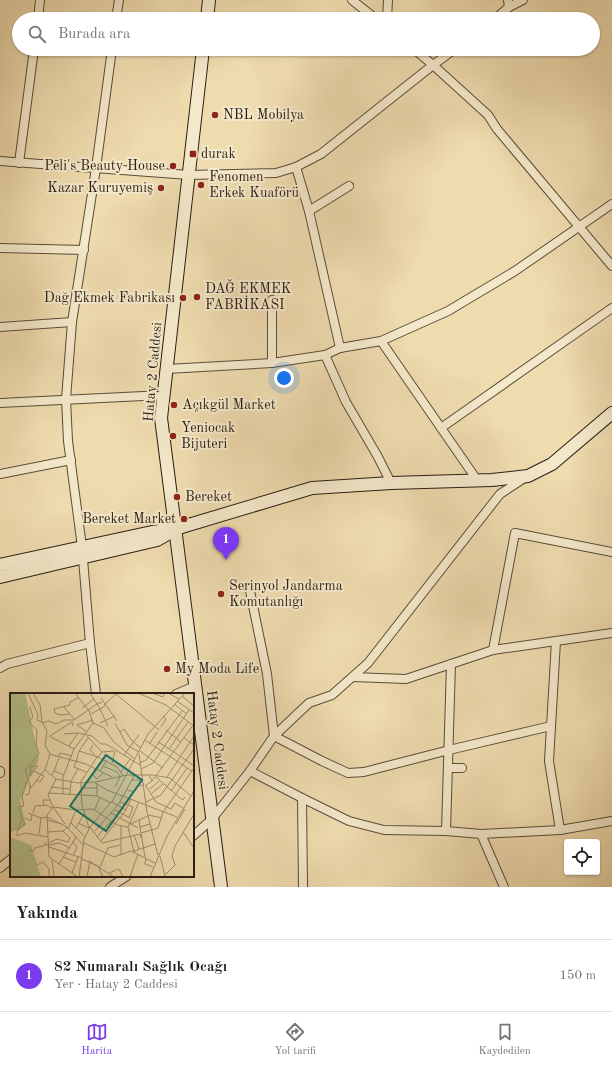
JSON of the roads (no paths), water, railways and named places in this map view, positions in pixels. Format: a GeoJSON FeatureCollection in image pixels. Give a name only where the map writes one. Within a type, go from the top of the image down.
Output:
{"type":"FeatureCollection","features":[{"type":"Feature","properties":{"kind":"street"},"geometry":{"type":"LineString","coordinates":[[39,12],[40,0]]}},
{"type":"Feature","properties":{"kind":"street"},"geometry":{"type":"LineString","coordinates":[[117,12],[119,0]]}},
{"type":"Feature","properties":{"kind":"street"},"geometry":{"type":"LineString","coordinates":[[208,12],[209,0]]}},
{"type":"Feature","properties":{"kind":"street"},"geometry":{"type":"LineString","coordinates":[[352,0],[367,12]]}},
{"type":"Feature","properties":{"kind":"street"},"geometry":{"type":"LineString","coordinates":[[387,12],[388,0]]}},
{"type":"Feature","properties":{"kind":"street"},"geometry":{"type":"LineString","coordinates":[[501,12],[508,3],[523,0]]}},
{"type":"Feature","properties":{"kind":"street"},"geometry":{"type":"LineString","coordinates":[[19,163],[33,56]]}},
{"type":"Feature","properties":{"kind":"street"},"geometry":{"type":"LineString","coordinates":[[96,693],[90,644],[83,552],[68,441],[66,399],[72,322],[84,250],[111,56]]}},
{"type":"Feature","properties":{"kind":"street","name":"Hatay 2 Caddesi"},"geometry":{"type":"LineString","coordinates":[[202,56],[161,418],[196,686],[220,887]]}},
{"type":"Feature","properties":{"kind":"street"},"geometry":{"type":"LineString","coordinates":[[422,56],[488,115],[497,129],[612,266]]}},
{"type":"Feature","properties":{"kind":"street"},"geometry":{"type":"LineString","coordinates":[[0,161],[189,175],[276,173],[296,167],[321,154],[445,56]]}},
{"type":"Feature","properties":{"kind":"street"},"geometry":{"type":"LineString","coordinates":[[296,167],[309,211],[340,348]]}},
{"type":"Feature","properties":{"kind":"street"},"geometry":{"type":"LineString","coordinates":[[309,211],[349,186]]}},
{"type":"Feature","properties":{"kind":"street"},"geometry":{"type":"LineString","coordinates":[[167,369],[272,363],[325,355],[340,348],[381,341],[448,311],[515,271],[612,204]]}},
{"type":"Feature","properties":{"kind":"street"},"geometry":{"type":"LineString","coordinates":[[0,248],[84,250]]}},
{"type":"Feature","properties":{"kind":"street"},"geometry":{"type":"LineString","coordinates":[[272,300],[272,363]]}},
{"type":"Feature","properties":{"kind":"street"},"geometry":{"type":"LineString","coordinates":[[441,428],[612,308]]}},
{"type":"Feature","properties":{"kind":"street"},"geometry":{"type":"LineString","coordinates":[[0,327],[72,322]]}},
{"type":"Feature","properties":{"kind":"street"},"geometry":{"type":"LineString","coordinates":[[381,341],[477,480]]}},
{"type":"Feature","properties":{"kind":"street"},"geometry":{"type":"LineString","coordinates":[[325,355],[346,402],[378,457],[391,483]]}},
{"type":"Feature","properties":{"kind":"street"},"geometry":{"type":"LineString","coordinates":[[0,403],[164,395]]}},
{"type":"Feature","properties":{"kind":"street"},"geometry":{"type":"LineString","coordinates":[[194,835],[212,819],[250,771],[274,736],[309,703],[332,694],[368,663],[500,494],[528,476],[552,464],[612,412]]}},
{"type":"Feature","properties":{"kind":"street"},"geometry":{"type":"LineString","coordinates":[[0,474],[71,460]]}},
{"type":"Feature","properties":{"kind":"street"},"geometry":{"type":"LineString","coordinates":[[0,565],[157,540],[175,529],[312,488],[528,476]]}},
{"type":"Feature","properties":{"kind":"street"},"geometry":{"type":"LineString","coordinates":[[493,650],[515,533],[612,552]]}},
{"type":"Feature","properties":{"kind":"street"},"geometry":{"type":"LineString","coordinates":[[0,578],[83,552]]}},
{"type":"Feature","properties":{"kind":"street"},"geometry":{"type":"LineString","coordinates":[[250,586],[267,674],[274,736]]}},
{"type":"Feature","properties":{"kind":"street"},"geometry":{"type":"LineString","coordinates":[[353,677],[406,679],[493,650],[612,633]]}},
{"type":"Feature","properties":{"kind":"street"},"geometry":{"type":"LineString","coordinates":[[556,641],[550,760],[560,830]]}},
{"type":"Feature","properties":{"kind":"street"},"geometry":{"type":"LineString","coordinates":[[0,668],[8,664],[90,644]]}},
{"type":"Feature","properties":{"kind":"street"},"geometry":{"type":"LineString","coordinates":[[446,831],[451,664]]}},
{"type":"Feature","properties":{"kind":"street"},"geometry":{"type":"LineString","coordinates":[[178,693],[196,686]]}},
{"type":"Feature","properties":{"kind":"street"},"geometry":{"type":"LineString","coordinates":[[274,736],[348,774],[364,772],[551,726]]}},
{"type":"Feature","properties":{"kind":"street"},"geometry":{"type":"LineString","coordinates":[[448,768],[462,768]]}},
{"type":"Feature","properties":{"kind":"street"},"geometry":{"type":"LineString","coordinates":[[250,771],[349,821],[384,830],[446,831],[481,834],[560,830],[612,821]]}},
{"type":"Feature","properties":{"kind":"street"},"geometry":{"type":"LineString","coordinates":[[302,798],[303,887]]}},
{"type":"Feature","properties":{"kind":"street"},"geometry":{"type":"LineString","coordinates":[[481,834],[504,887]]}},
{"type":"Feature","properties":{"kind":"street"},"geometry":{"type":"LineString","coordinates":[[0,868],[10,860]]}},
{"type":"Feature","properties":{"kind":"street"},"geometry":{"type":"LineString","coordinates":[[110,887],[124,877]]}},
{"type":"Feature","properties":{"kind":"place","name":"NBL Mobilya"},"geometry":{"type":"Point","coordinates":[215,115]}},
{"type":"Feature","properties":{"kind":"place","name":"durak"},"geometry":{"type":"Point","coordinates":[193,154]}},
{"type":"Feature","properties":{"kind":"place","name":"Peli's Beauty House"},"geometry":{"type":"Point","coordinates":[173,166]}},
{"type":"Feature","properties":{"kind":"place","name":"Fenomen Erkek Kuaförü"},"geometry":{"type":"Point","coordinates":[201,185]}},
{"type":"Feature","properties":{"kind":"place","name":"Kazar Kuruyemiş"},"geometry":{"type":"Point","coordinates":[161,188]}},
{"type":"Feature","properties":{"kind":"place","name":"DAĞ EKMEK FABRİKASI"},"geometry":{"type":"Point","coordinates":[197,297]}},
{"type":"Feature","properties":{"kind":"place","name":"Dağ Ekmek Fabrikası"},"geometry":{"type":"Point","coordinates":[183,298]}},
{"type":"Feature","properties":{"kind":"place","name":"Açıkgül Market"},"geometry":{"type":"Point","coordinates":[174,405]}},
{"type":"Feature","properties":{"kind":"place","name":"Yeniocak Bijuteri"},"geometry":{"type":"Point","coordinates":[173,436]}},
{"type":"Feature","properties":{"kind":"place","name":"Bereket"},"geometry":{"type":"Point","coordinates":[177,497]}},
{"type":"Feature","properties":{"kind":"place","name":"Bereket Market"},"geometry":{"type":"Point","coordinates":[184,519]}},
{"type":"Feature","properties":{"kind":"place","name":"82 Numaralı Sağlık Ocağı"},"geometry":{"type":"Point","coordinates":[226,560]}},
{"type":"Feature","properties":{"kind":"place","name":"Serinyol Jandarma Komutanlığı"},"geometry":{"type":"Point","coordinates":[221,594]}},
{"type":"Feature","properties":{"kind":"place","name":"My Moda Life"},"geometry":{"type":"Point","coordinates":[167,669]}}]}
